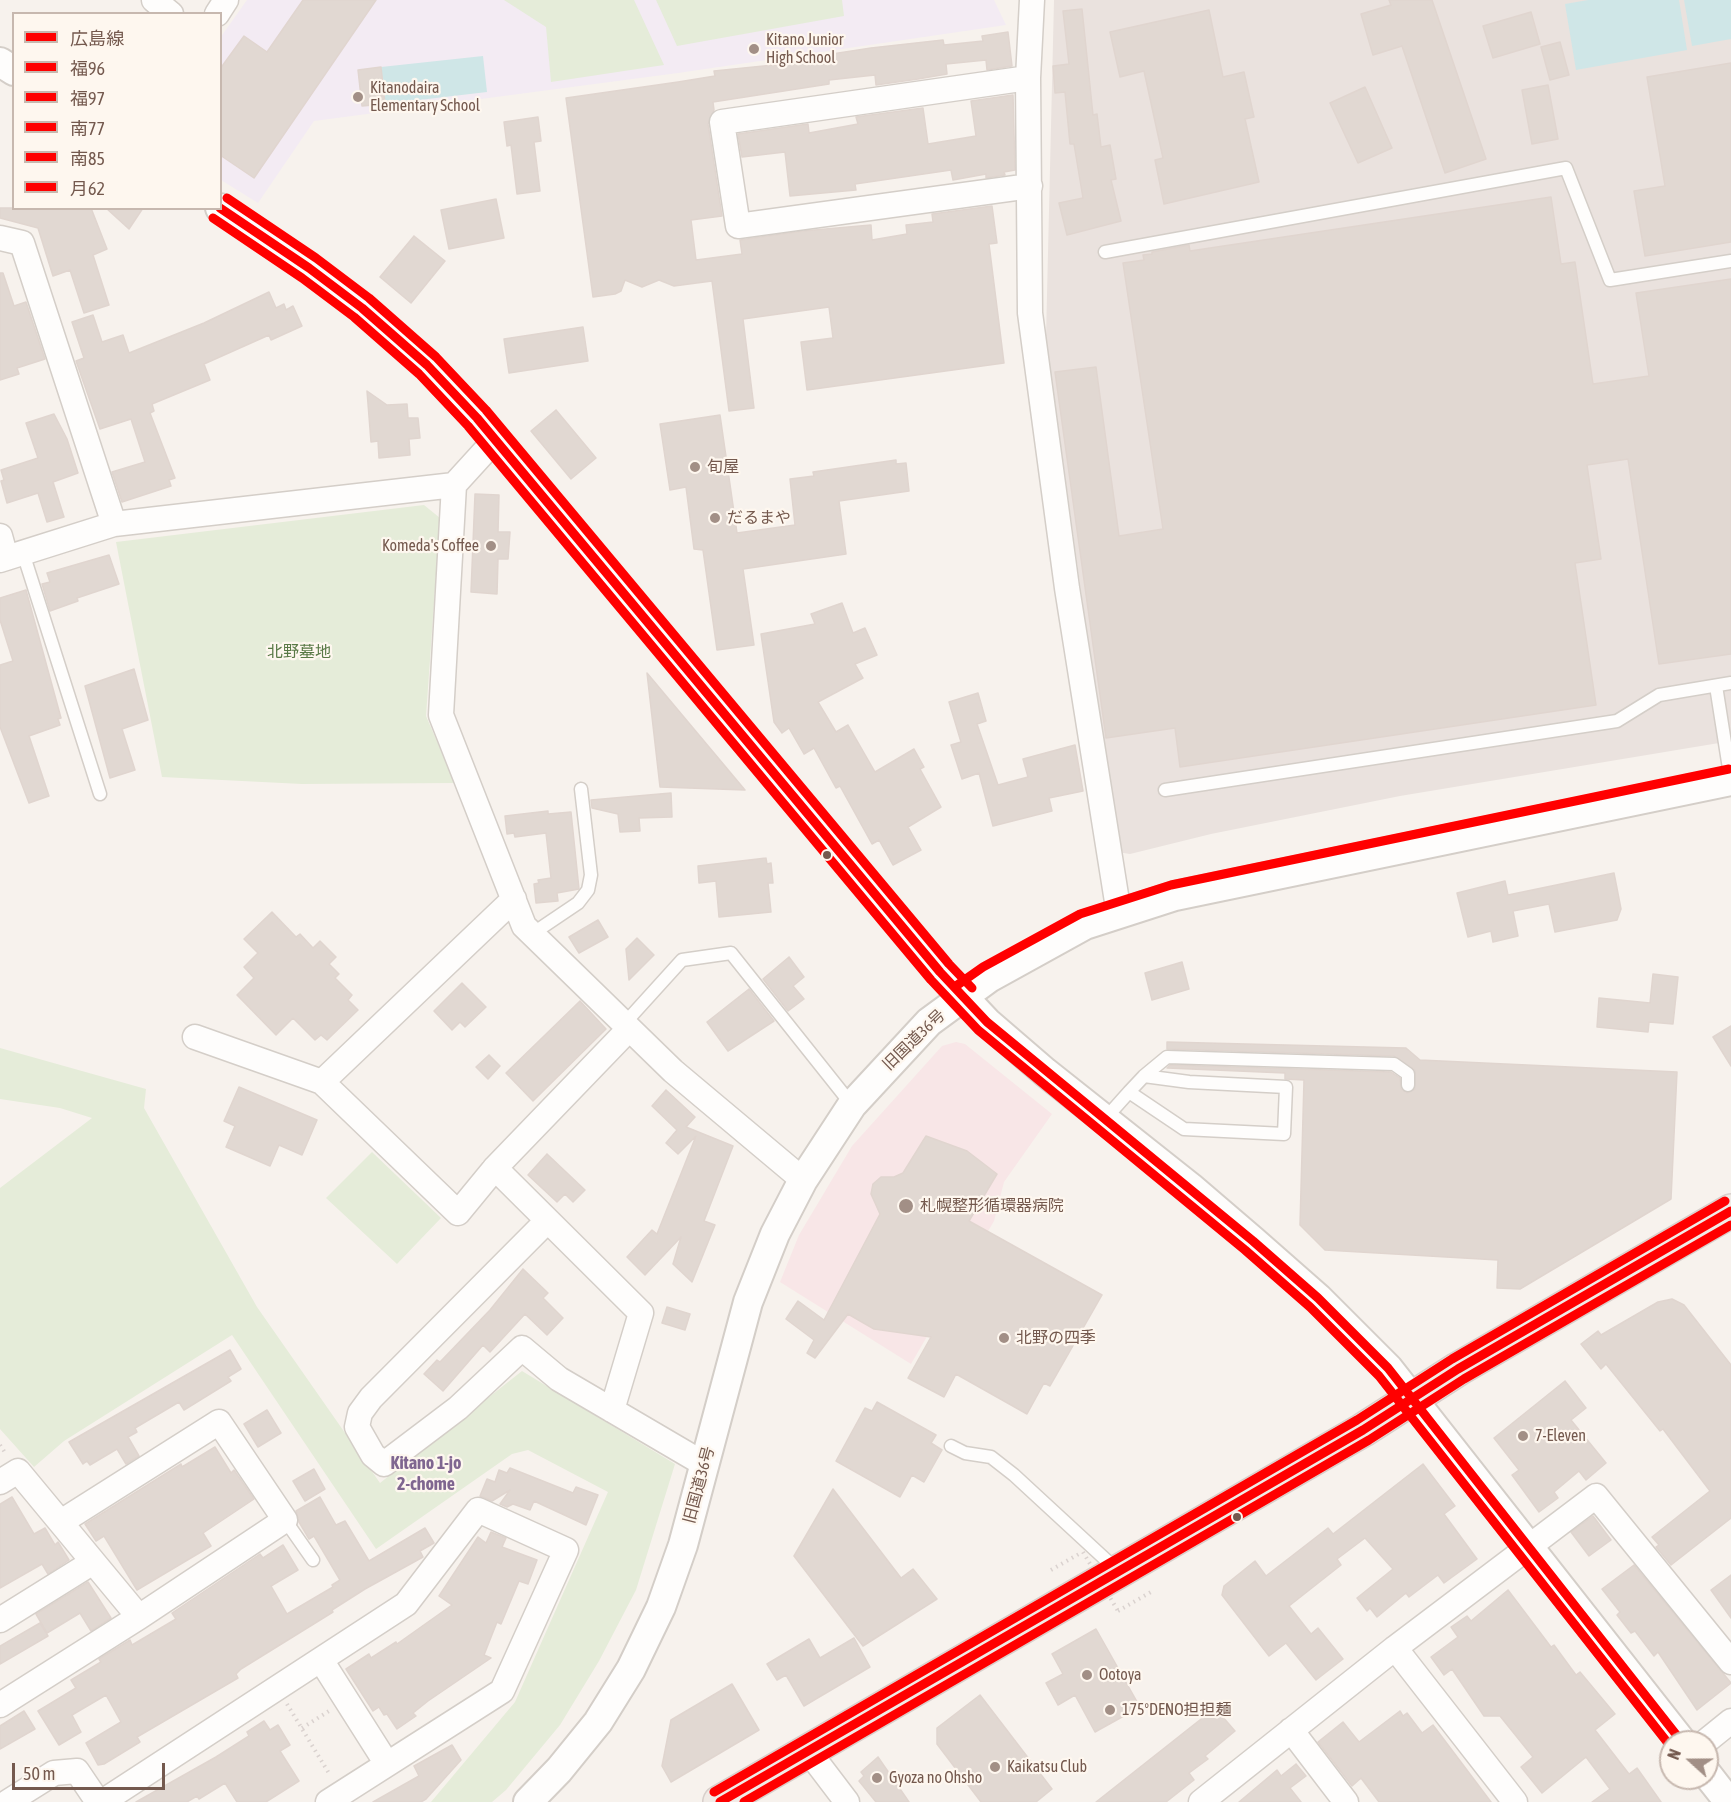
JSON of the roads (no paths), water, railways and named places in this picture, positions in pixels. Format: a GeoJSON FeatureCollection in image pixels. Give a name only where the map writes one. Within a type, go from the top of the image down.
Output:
{"type":"FeatureCollection","features":[{"type":"Feature","properties":{"kind":"highway"},"geometry":{"type":"LineString","coordinates":[[720,1802],[1119,1572],[1413,1399],[1458,1369],[1731,1211]]}},
{"type":"Feature","properties":{"kind":"street"},"geometry":{"type":"LineString","coordinates":[[153,0],[168,12]]}},
{"type":"Feature","properties":{"kind":"street"},"geometry":{"type":"LineString","coordinates":[[1032,0],[1028,78],[1030,313],[1068,588],[1119,914]]}},
{"type":"Feature","properties":{"kind":"street"},"geometry":{"type":"LineString","coordinates":[[1028,78],[722,122],[738,226],[1030,186]]}},
{"type":"Feature","properties":{"kind":"street"},"geometry":{"type":"LineString","coordinates":[[222,209],[309,268],[362,308],[427,365],[495,440],[940,972],[996,1031],[1104,1120],[1190,1186],[1318,1298],[1388,1368],[1673,1730]]}},
{"type":"Feature","properties":{"kind":"street"},"geometry":{"type":"LineString","coordinates":[[0,238],[22,243],[114,524]]}},
{"type":"Feature","properties":{"kind":"street"},"geometry":{"type":"LineString","coordinates":[[495,440],[454,485],[441,715],[524,926],[673,1071],[802,1180]]}},
{"type":"Feature","properties":{"kind":"street"},"geometry":{"type":"LineString","coordinates":[[7,552],[114,524],[454,485]]}},
{"type":"Feature","properties":{"kind":"street","name":"旧国道36号"},"geometry":{"type":"LineString","coordinates":[[528,1802],[578,1748],[631,1669],[675,1570],[748,1302],[775,1234],[802,1180],[852,1105],[929,1022],[989,978],[1085,925],[1175,896],[1731,781]]}},
{"type":"Feature","properties":{"kind":"street"},"geometry":{"type":"LineString","coordinates":[[322,1082],[514,899]]}},
{"type":"Feature","properties":{"kind":"street"},"geometry":{"type":"LineString","coordinates":[[195,1037],[322,1082],[458,1213],[495,1168],[627,1026]]}},
{"type":"Feature","properties":{"kind":"street"},"geometry":{"type":"LineString","coordinates":[[495,1168],[640,1313],[612,1410]]}},
{"type":"Feature","properties":{"kind":"street"},"geometry":{"type":"LineString","coordinates":[[547,1221],[371,1398],[360,1413],[357,1427],[373,1455],[384,1464],[458,1408],[522,1348],[559,1379],[704,1464]]}},
{"type":"Feature","properties":{"kind":"street"},"geometry":{"type":"LineString","coordinates":[[0,1705],[139,1617],[285,1520],[219,1422],[61,1522]]}},
{"type":"Feature","properties":{"kind":"street"},"geometry":{"type":"LineString","coordinates":[[0,1482],[18,1471],[139,1617]]}},
{"type":"Feature","properties":{"kind":"street"},"geometry":{"type":"LineString","coordinates":[[1201,1802],[1395,1647],[1596,1496],[1731,1662]]}},
{"type":"Feature","properties":{"kind":"street"},"geometry":{"type":"LineString","coordinates":[[8,1802],[54,1773],[77,1772],[100,1802],[406,1604],[478,1510],[566,1550],[501,1691],[335,1798]]}},
{"type":"Feature","properties":{"kind":"street"},"geometry":{"type":"LineString","coordinates":[[0,1620],[93,1562]]}},
{"type":"Feature","properties":{"kind":"street"},"geometry":{"type":"LineString","coordinates":[[1395,1647],[1515,1802]]}},
{"type":"Feature","properties":{"kind":"street"},"geometry":{"type":"LineString","coordinates":[[321,1660],[387,1764]]}},
{"type":"Feature","properties":{"kind":"street"},"geometry":{"type":"LineString","coordinates":[[1719,1731],[1731,1721]]}},
{"type":"Feature","properties":{"kind":"street"},"geometry":{"type":"LineString","coordinates":[[1290,1730],[1346,1802]]}},
{"type":"Feature","properties":{"kind":"street"},"geometry":{"type":"LineString","coordinates":[[809,1752],[847,1802]]}},
{"type":"Feature","properties":{"kind":"street"},"geometry":{"type":"LineString","coordinates":[[1719,1789],[1729,1802]]}},
{"type":"Feature","properties":{"kind":"lane"},"geometry":{"type":"LineString","coordinates":[[1106,252],[1566,168],[1610,280],[1731,261]]}},
{"type":"Feature","properties":{"kind":"lane"},"geometry":{"type":"LineString","coordinates":[[7,552],[100,794]]}},
{"type":"Feature","properties":{"kind":"lane"},"geometry":{"type":"LineString","coordinates":[[1164,790],[1617,721],[1659,695],[1731,683]]}},
{"type":"Feature","properties":{"kind":"lane"},"geometry":{"type":"LineString","coordinates":[[1716,686],[1731,781]]}},
{"type":"Feature","properties":{"kind":"lane"},"geometry":{"type":"LineString","coordinates":[[532,934],[578,903],[588,890],[591,875],[580,789]]}},
{"type":"Feature","properties":{"kind":"lane"},"geometry":{"type":"LineString","coordinates":[[627,1026],[682,960],[731,953],[852,1105]]}},
{"type":"Feature","properties":{"kind":"lane"},"geometry":{"type":"LineString","coordinates":[[1104,1120],[1144,1076],[1167,1056],[1394,1064],[1408,1074],[1408,1085]]}},
{"type":"Feature","properties":{"kind":"lane"},"geometry":{"type":"LineString","coordinates":[[1129,1092],[1184,1129],[1284,1134],[1286,1087],[1189,1082],[1144,1076]]}},
{"type":"Feature","properties":{"kind":"lane"},"geometry":{"type":"LineString","coordinates":[[951,1446],[965,1453],[991,1457],[1014,1475],[1119,1572]]}},
{"type":"Feature","properties":{"kind":"lane"},"geometry":{"type":"LineString","coordinates":[[285,1520],[313,1560]]}},
{"type":"Feature","properties":{"kind":"place","name":"Kitano Junior High School"},"geometry":{"type":"Point","coordinates":[754,49]}},
{"type":"Feature","properties":{"kind":"place","name":"Kitanodaira Elementary School"},"geometry":{"type":"Point","coordinates":[358,97]}},
{"type":"Feature","properties":{"kind":"place","name":"旬屋"},"geometry":{"type":"Point","coordinates":[695,467]}},
{"type":"Feature","properties":{"kind":"place","name":"だるまや"},"geometry":{"type":"Point","coordinates":[715,518]}},
{"type":"Feature","properties":{"kind":"place","name":"Komeda's Coffee"},"geometry":{"type":"Point","coordinates":[491,546]}},
{"type":"Feature","properties":{"kind":"place","name":"札幌整形循環器病院"},"geometry":{"type":"Point","coordinates":[906,1206]}},
{"type":"Feature","properties":{"kind":"place","name":"北野の四季"},"geometry":{"type":"Point","coordinates":[1004,1338]}},
{"type":"Feature","properties":{"kind":"place","name":"7-Eleven"},"geometry":{"type":"Point","coordinates":[1523,1436]}},
{"type":"Feature","properties":{"kind":"place","name":"Ootoya"},"geometry":{"type":"Point","coordinates":[1087,1675]}},
{"type":"Feature","properties":{"kind":"place","name":"175°DENO担担麺"},"geometry":{"type":"Point","coordinates":[1110,1710]}},
{"type":"Feature","properties":{"kind":"place","name":"Kaikatsu Club"},"geometry":{"type":"Point","coordinates":[995,1767]}},
{"type":"Feature","properties":{"kind":"place","name":"Gyoza no Ohsho"},"geometry":{"type":"Point","coordinates":[877,1778]}},
{"type":"Feature","properties":{"kind":"district","name":"Kitano 1-jo 2-chome"},"geometry":{"type":"Point","coordinates":[426,1473]}},
{"type":"Feature","properties":{"kind":"park label","name":"北野墓地"},"geometry":{"type":"Point","coordinates":[299,652]}}]}
